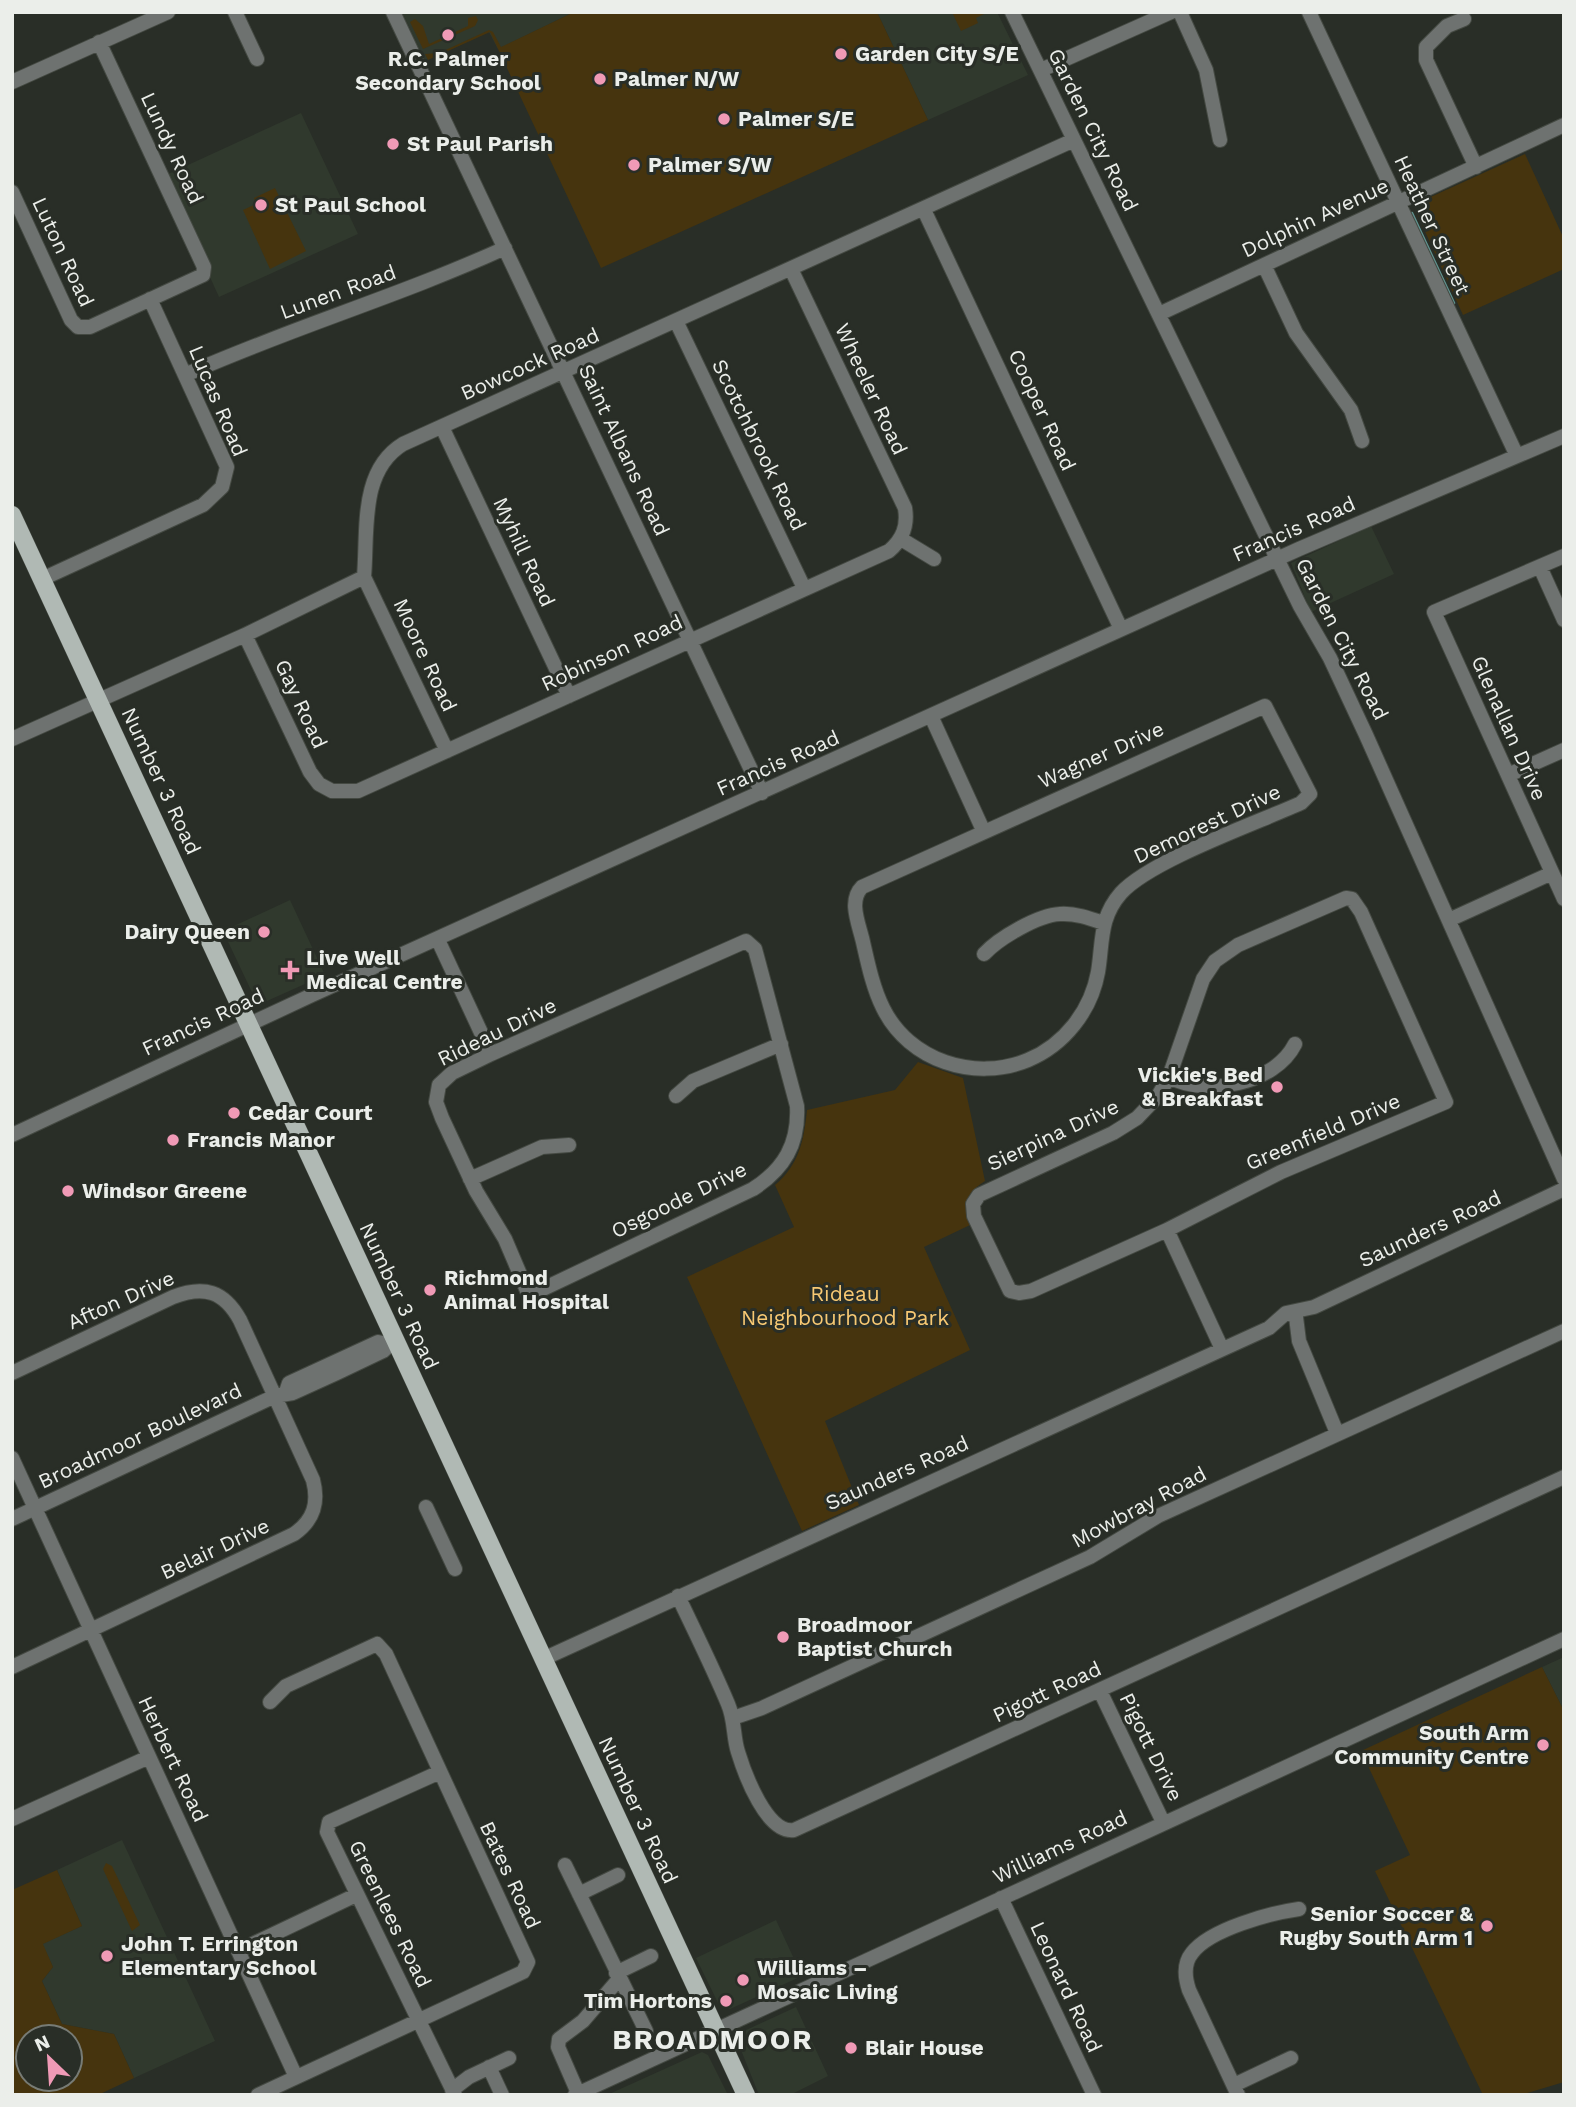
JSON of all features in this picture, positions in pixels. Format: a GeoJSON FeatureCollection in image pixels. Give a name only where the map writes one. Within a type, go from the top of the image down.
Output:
{"type":"FeatureCollection","features":[{"type":"Feature","properties":{"kind":"main road","name":"Number 3 Road"},"geometry":{"type":"LineString","coordinates":[[12,515],[17,536],[42,579],[248,1024],[391,1342],[543,1659],[746,2095]]}},
{"type":"Feature","properties":{"kind":"street"},"geometry":{"type":"LineString","coordinates":[[12,82],[167,12]]}},
{"type":"Feature","properties":{"kind":"street"},"geometry":{"type":"LineString","coordinates":[[235,12],[257,59]]}},
{"type":"Feature","properties":{"kind":"street","name":"Saint Albans Road"},"geometry":{"type":"LineString","coordinates":[[393,12],[762,793]]}},
{"type":"Feature","properties":{"kind":"street","name":"Garden City Road"},"geometry":{"type":"LineString","coordinates":[[1012,12],[1278,558],[1330,658],[1451,919],[1564,1179]]}},
{"type":"Feature","properties":{"kind":"street"},"geometry":{"type":"LineString","coordinates":[[1041,70],[1171,12]]}},
{"type":"Feature","properties":{"kind":"street"},"geometry":{"type":"LineString","coordinates":[[1180,12],[1206,70],[1220,140]]}},
{"type":"Feature","properties":{"kind":"street","name":"Heather Street"},"geometry":{"type":"LineString","coordinates":[[1309,12],[1517,456]]}},
{"type":"Feature","properties":{"kind":"street"},"geometry":{"type":"LineString","coordinates":[[1464,19],[1447,26],[1426,47],[1426,60],[1476,167]]}},
{"type":"Feature","properties":{"kind":"street","name":"Lundy Road"},"geometry":{"type":"LineString","coordinates":[[99,42],[204,272],[201,276],[150,299]]}},
{"type":"Feature","properties":{"kind":"street","name":"Dolphin Avenue"},"geometry":{"type":"LineString","coordinates":[[1159,314],[1564,125]]}},
{"type":"Feature","properties":{"kind":"street","name":"Bowcock Road"},"geometry":{"type":"LineString","coordinates":[[365,577],[370,487],[377,468],[392,451],[1074,140]]}},
{"type":"Feature","properties":{"kind":"street","name":"Luton Road"},"geometry":{"type":"LineString","coordinates":[[12,192],[71,320],[78,327],[90,327],[150,299]]}},
{"type":"Feature","properties":{"kind":"street","name":"Cooper Road"},"geometry":{"type":"LineString","coordinates":[[924,210],[1121,629]]}},
{"type":"Feature","properties":{"kind":"street","name":"Lunen Road"},"geometry":{"type":"LineString","coordinates":[[185,375],[246,347],[444,275],[505,248]]}},
{"type":"Feature","properties":{"kind":"street"},"geometry":{"type":"LineString","coordinates":[[1264,265],[1296,333],[1351,410],[1362,441]]}},
{"type":"Feature","properties":{"kind":"street","name":"Wheeler Road"},"geometry":{"type":"LineString","coordinates":[[791,269],[905,508],[903,533]]}},
{"type":"Feature","properties":{"kind":"street","name":"Lucas Road"},"geometry":{"type":"LineString","coordinates":[[42,579],[202,505],[222,487],[227,467],[150,299]]}},
{"type":"Feature","properties":{"kind":"street","name":"Scotchbrook Road"},"geometry":{"type":"LineString","coordinates":[[676,321],[804,589]]}},
{"type":"Feature","properties":{"kind":"street","name":"Myhill Road"},"geometry":{"type":"LineString","coordinates":[[442,426],[569,696]]}},
{"type":"Feature","properties":{"kind":"street","name":"Francis Road"},"geometry":{"type":"LineString","coordinates":[[12,1135],[248,1024],[1278,558],[1564,436]]}},
{"type":"Feature","properties":{"kind":"street"},"geometry":{"type":"LineString","coordinates":[[903,533],[934,559]]}},
{"type":"Feature","properties":{"kind":"street","name":"Robinson Road"},"geometry":{"type":"LineString","coordinates":[[325,787],[340,792],[358,791],[888,551],[903,533]]}},
{"type":"Feature","properties":{"kind":"street"},"geometry":{"type":"LineString","coordinates":[[1564,556],[1540,566],[1564,621]]}},
{"type":"Feature","properties":{"kind":"street","name":"Glenallan Drive"},"geometry":{"type":"LineString","coordinates":[[1540,566],[1434,612],[1564,899]]}},
{"type":"Feature","properties":{"kind":"street"},"geometry":{"type":"LineString","coordinates":[[12,739],[244,635],[365,577]]}},
{"type":"Feature","properties":{"kind":"street","name":"Moore Road"},"geometry":{"type":"LineString","coordinates":[[365,577],[447,751]]}},
{"type":"Feature","properties":{"kind":"street","name":"Gay Road"},"geometry":{"type":"LineString","coordinates":[[244,635],[310,772],[325,787]]}},
{"type":"Feature","properties":{"kind":"street","name":"Wagner Drive"},"geometry":{"type":"LineString","coordinates":[[856,894],[865,885],[983,830],[1265,706],[1310,794],[1301,803]]}},
{"type":"Feature","properties":{"kind":"street"},"geometry":{"type":"LineString","coordinates":[[931,716],[983,830]]}},
{"type":"Feature","properties":{"kind":"street"},"geometry":{"type":"LineString","coordinates":[[1508,775],[1564,750]]}},
{"type":"Feature","properties":{"kind":"street","name":"Demorest Drive"},"geometry":{"type":"LineString","coordinates":[[856,894],[854,904],[868,962],[887,1016],[912,1044],[937,1059],[979,1070],[1006,1067],[1028,1060],[1067,1034],[1086,1007],[1092,992],[1103,923],[1122,892],[1145,874],[1301,803]]}},
{"type":"Feature","properties":{"kind":"street"},"geometry":{"type":"LineString","coordinates":[[1451,919],[1552,873]]}},
{"type":"Feature","properties":{"kind":"street","name":"Sierpina Drive"},"geometry":{"type":"LineString","coordinates":[[1014,1293],[1004,1283],[976,1220],[973,1208],[975,1199],[986,1190],[1125,1126],[1152,1103],[1169,1077],[1203,979],[1219,956],[1331,902],[1352,899]]}},
{"type":"Feature","properties":{"kind":"street","name":"Greenfield Drive"},"geometry":{"type":"LineString","coordinates":[[1014,1293],[1031,1291],[1167,1230],[1280,1172],[1446,1102],[1361,912],[1352,899]]}},
{"type":"Feature","properties":{"kind":"street"},"geometry":{"type":"LineString","coordinates":[[984,954],[1003,937],[1056,914],[1080,916],[1103,923]]}},
{"type":"Feature","properties":{"kind":"street"},"geometry":{"type":"LineString","coordinates":[[438,940],[491,1054]]}},
{"type":"Feature","properties":{"kind":"street","name":"Rideau Drive"},"geometry":{"type":"LineString","coordinates":[[528,1293],[505,1239],[470,1179],[442,1118],[436,1091],[444,1077],[746,941]]}},
{"type":"Feature","properties":{"kind":"street","name":"Osgoode Drive"},"geometry":{"type":"LineString","coordinates":[[528,1293],[545,1289],[750,1190],[778,1169],[788,1156],[798,1122],[797,1106],[755,949],[746,941]]}},
{"type":"Feature","properties":{"kind":"street"},"geometry":{"type":"LineString","coordinates":[[676,1096],[693,1081],[781,1044]]}},
{"type":"Feature","properties":{"kind":"street"},"geometry":{"type":"LineString","coordinates":[[1169,1077],[1204,1087],[1237,1083],[1284,1061],[1295,1044]]}},
{"type":"Feature","properties":{"kind":"street"},"geometry":{"type":"LineString","coordinates":[[470,1179],[542,1147],[569,1145]]}},
{"type":"Feature","properties":{"kind":"street","name":"Saunders Road"},"geometry":{"type":"LineString","coordinates":[[543,1659],[1222,1349],[1289,1321],[1564,1189]]}},
{"type":"Feature","properties":{"kind":"street"},"geometry":{"type":"LineString","coordinates":[[1167,1230],[1222,1349]]}},
{"type":"Feature","properties":{"kind":"street","name":"Afton Drive"},"geometry":{"type":"LineString","coordinates":[[12,1373],[173,1297],[207,1290],[223,1297],[235,1310],[280,1394]]}},
{"type":"Feature","properties":{"kind":"street"},"geometry":{"type":"LineString","coordinates":[[1289,1321],[1338,1433]]}},
{"type":"Feature","properties":{"kind":"street","name":"Mowbray Road"},"geometry":{"type":"LineString","coordinates":[[733,1718],[762,1708],[1090,1557],[1152,1519],[1564,1331]]}},
{"type":"Feature","properties":{"kind":"street","name":"Broadmoor Boulevard"},"geometry":{"type":"LineString","coordinates":[[12,1519],[280,1394],[289,1383],[377,1342],[391,1342]]}},
{"type":"Feature","properties":{"kind":"street","name":"Belair Drive"},"geometry":{"type":"LineString","coordinates":[[12,1667],[284,1539],[309,1521],[315,1507],[316,1490],[280,1394]]}},
{"type":"Feature","properties":{"kind":"street","name":"Herbert Road"},"geometry":{"type":"LineString","coordinates":[[12,1458],[296,2077]]}},
{"type":"Feature","properties":{"kind":"street","name":"Pigott Road"},"geometry":{"type":"LineString","coordinates":[[678,1596],[733,1718],[738,1753],[765,1812],[776,1826],[787,1831],[802,1828],[1564,1477]]}},
{"type":"Feature","properties":{"kind":"street"},"geometry":{"type":"LineString","coordinates":[[426,1507],[455,1569]]}},
{"type":"Feature","properties":{"kind":"street","name":"Williams Road"},"geometry":{"type":"LineString","coordinates":[[576,2094],[1564,1639]]}},
{"type":"Feature","properties":{"kind":"street","name":"Bates Road"},"geometry":{"type":"LineString","coordinates":[[258,2095],[523,1972],[528,1962],[386,1654],[377,1644],[286,1686],[270,1702]]}},
{"type":"Feature","properties":{"kind":"street","name":"Pigott Drive"},"geometry":{"type":"LineString","coordinates":[[1100,1690],[1163,1822]]}},
{"type":"Feature","properties":{"kind":"street"},"geometry":{"type":"LineString","coordinates":[[12,1819],[149,1756]]}},
{"type":"Feature","properties":{"kind":"street","name":"Greenlees Road"},"geometry":{"type":"LineString","coordinates":[[440,1772],[329,1822],[327,1832],[454,2092]]}},
{"type":"Feature","properties":{"kind":"street"},"geometry":{"type":"LineString","coordinates":[[565,1865],[646,2031]]}},
{"type":"Feature","properties":{"kind":"street"},"geometry":{"type":"LineString","coordinates":[[579,1894],[618,1875]]}},
{"type":"Feature","properties":{"kind":"street"},"geometry":{"type":"LineString","coordinates":[[238,1951],[356,1895]]}},
{"type":"Feature","properties":{"kind":"street","name":"Leonard Road"},"geometry":{"type":"LineString","coordinates":[[1001,1898],[1094,2095]]}},
{"type":"Feature","properties":{"kind":"street"},"geometry":{"type":"LineString","coordinates":[[1291,2058],[1236,2090],[1184,1976],[1192,1952],[1219,1935],[1269,1913],[1299,1909]]}},
{"type":"Feature","properties":{"kind":"street"},"geometry":{"type":"LineString","coordinates":[[576,2094],[558,2047],[558,2039],[583,2021],[618,1976],[651,1956]]}},
{"type":"Feature","properties":{"kind":"street"},"geometry":{"type":"LineString","coordinates":[[454,2092],[489,2067],[509,2058]]}},
{"type":"Feature","properties":{"kind":"street"},"geometry":{"type":"LineString","coordinates":[[489,2067],[502,2095]]}},
{"type":"Feature","properties":{"kind":"shaded area","name":"R.C. Palmer Secondary School"},"geometry":{"type":"Polygon","coordinates":[[[402,12],[574,12],[498,49],[489,32],[425,61],[402,12]]]}},
{"type":"Feature","properties":{"kind":"shaded area"},"geometry":{"type":"Polygon","coordinates":[[[877,12],[997,12],[1028,75],[928,120],[877,12]]]}},
{"type":"Feature","properties":{"kind":"shaded area","name":"St Paul School"},"geometry":{"type":"Polygon","coordinates":[[[301,113],[358,234],[219,297],[164,176],[301,113]]]}},
{"type":"Feature","properties":{"kind":"shaded area"},"geometry":{"type":"Polygon","coordinates":[[[1371,526],[1394,574],[1311,612],[1291,563],[1371,526]]]}},
{"type":"Feature","properties":{"kind":"shaded area"},"geometry":{"type":"Polygon","coordinates":[[[290,900],[325,975],[258,1005],[223,931],[290,900]]]}},
{"type":"Feature","properties":{"kind":"shaded area"},"geometry":{"type":"Polygon","coordinates":[[[1564,1657],[1564,1711],[1542,1667],[1564,1657]]]}},
{"type":"Feature","properties":{"kind":"shaded area"},"geometry":{"type":"Polygon","coordinates":[[[122,1840],[215,2041],[134,2078],[114,2034],[84,2028],[84,2023],[62,2023],[42,1981],[53,1967],[42,1944],[82,1926],[57,1870],[122,1840]]]}},
{"type":"Feature","properties":{"kind":"shaded area"},"geometry":{"type":"Polygon","coordinates":[[[776,1920],[802,1976],[730,2009],[720,2007],[696,1958],[776,1920]]]}},
{"type":"Feature","properties":{"kind":"shaded area"},"geometry":{"type":"Polygon","coordinates":[[[796,2007],[828,2076],[790,2095],[759,2095],[737,2040],[744,2031],[796,2007]]]}},
{"type":"Feature","properties":{"kind":"shaded area"},"geometry":{"type":"Polygon","coordinates":[[[702,2052],[708,2055],[728,2095],[607,2095],[702,2052]]]}},
{"type":"Feature","properties":{"kind":"green space"},"geometry":{"type":"Polygon","coordinates":[[[574,12],[877,12],[928,120],[601,268],[490,32],[428,60],[425,54],[439,53],[489,30],[493,32],[501,47],[574,12]]]}},
{"type":"Feature","properties":{"kind":"green space"},"geometry":{"type":"Polygon","coordinates":[[[952,12],[988,12],[976,18],[978,23],[961,31],[952,12]]]}},
{"type":"Feature","properties":{"kind":"green space"},"geometry":{"type":"Polygon","coordinates":[[[476,16],[478,20],[475,26],[423,49],[410,22],[415,19],[423,26],[429,44],[468,26],[468,18],[476,16]]]}},
{"type":"Feature","properties":{"kind":"green space"},"geometry":{"type":"Polygon","coordinates":[[[1525,154],[1564,239],[1564,269],[1463,315],[1413,205],[1525,154]]]}},
{"type":"Feature","properties":{"kind":"green space"},"geometry":{"type":"Polygon","coordinates":[[[275,188],[306,251],[270,269],[243,210],[256,204],[254,198],[275,188]]]}},
{"type":"Feature","properties":{"kind":"green space","name":"Rideau Neighbourhood Park"},"geometry":{"type":"Polygon","coordinates":[[[918,1062],[963,1078],[985,1181],[967,1200],[966,1212],[970,1225],[924,1247],[970,1350],[825,1421],[859,1505],[802,1531],[687,1277],[794,1227],[775,1185],[790,1169],[799,1151],[807,1110],[895,1090],[918,1062]]]}},
{"type":"Feature","properties":{"kind":"green space"},"geometry":{"type":"Polygon","coordinates":[[[1542,1667],[1564,1711],[1564,2082],[1521,2095],[1483,2095],[1375,1871],[1410,1855],[1361,1751],[1542,1667]]]}},
{"type":"Feature","properties":{"kind":"green space"},"geometry":{"type":"Polygon","coordinates":[[[106,1863],[112,1866],[140,1925],[132,1931],[103,1869],[106,1863]]]}},
{"type":"Feature","properties":{"kind":"green space"},"geometry":{"type":"Polygon","coordinates":[[[57,1870],[82,1926],[43,1944],[53,1967],[42,1981],[62,2023],[14,2023],[14,2093],[84,2093],[84,2028],[114,2034],[134,2078],[98,2095],[12,2095],[12,1890],[57,1870]]]}},
{"type":"Feature","properties":{"kind":"waterway"},"geometry":{"type":"LineString","coordinates":[[1412,213],[1454,303]]}},
{"type":"Feature","properties":{"kind":"place","name":"R.C. Palmer Secondary School"},"geometry":{"type":"Point","coordinates":[448,35]}},
{"type":"Feature","properties":{"kind":"place","name":"Garden City S/E"},"geometry":{"type":"Point","coordinates":[841,54]}},
{"type":"Feature","properties":{"kind":"place","name":"Palmer N/W"},"geometry":{"type":"Point","coordinates":[600,79]}},
{"type":"Feature","properties":{"kind":"place","name":"Palmer S/E"},"geometry":{"type":"Point","coordinates":[724,119]}},
{"type":"Feature","properties":{"kind":"place","name":"St Paul Parish"},"geometry":{"type":"Point","coordinates":[393,144]}},
{"type":"Feature","properties":{"kind":"place","name":"Palmer S/W"},"geometry":{"type":"Point","coordinates":[634,165]}},
{"type":"Feature","properties":{"kind":"place","name":"St Paul School"},"geometry":{"type":"Point","coordinates":[261,205]}},
{"type":"Feature","properties":{"kind":"place","name":"Dairy Queen"},"geometry":{"type":"Point","coordinates":[264,932]}},
{"type":"Feature","properties":{"kind":"place","name":"Live Well Medical Centre"},"geometry":{"type":"Point","coordinates":[290,970]}},
{"type":"Feature","properties":{"kind":"place","name":"Vickie's Bed & Breakfast"},"geometry":{"type":"Point","coordinates":[1277,1087]}},
{"type":"Feature","properties":{"kind":"place","name":"Cedar Court"},"geometry":{"type":"Point","coordinates":[234,1113]}},
{"type":"Feature","properties":{"kind":"place","name":"Francis Manor"},"geometry":{"type":"Point","coordinates":[173,1140]}},
{"type":"Feature","properties":{"kind":"place","name":"Windsor Greene"},"geometry":{"type":"Point","coordinates":[68,1191]}},
{"type":"Feature","properties":{"kind":"place","name":"Richmond Animal Hospital"},"geometry":{"type":"Point","coordinates":[430,1290]}},
{"type":"Feature","properties":{"kind":"place","name":"Broadmoor Baptist Church"},"geometry":{"type":"Point","coordinates":[783,1637]}},
{"type":"Feature","properties":{"kind":"place","name":"South Arm Community Centre"},"geometry":{"type":"Point","coordinates":[1543,1745]}},
{"type":"Feature","properties":{"kind":"place","name":"Senior Soccer & Rugby South Arm 1"},"geometry":{"type":"Point","coordinates":[1487,1926]}},
{"type":"Feature","properties":{"kind":"place","name":"John T. Errington Elementary School"},"geometry":{"type":"Point","coordinates":[107,1956]}},
{"type":"Feature","properties":{"kind":"place","name":"Williams – Mosaic Living"},"geometry":{"type":"Point","coordinates":[743,1980]}},
{"type":"Feature","properties":{"kind":"place","name":"Tim Hortons"},"geometry":{"type":"Point","coordinates":[726,2001]}},
{"type":"Feature","properties":{"kind":"place","name":"Blair House"},"geometry":{"type":"Point","coordinates":[851,2048]}},
{"type":"Feature","properties":{"kind":"district","name":"BROADMOOR"},"geometry":{"type":"Point","coordinates":[713,2039]}}]}
